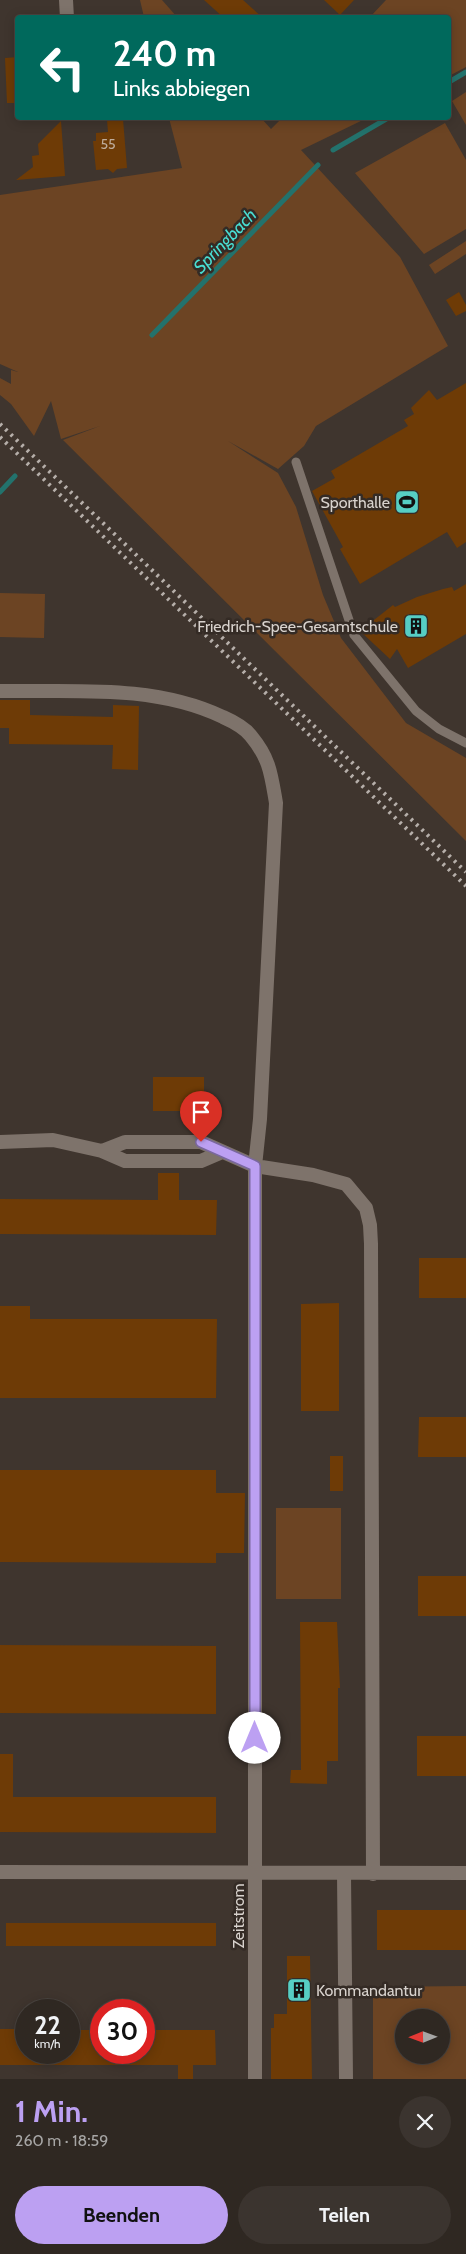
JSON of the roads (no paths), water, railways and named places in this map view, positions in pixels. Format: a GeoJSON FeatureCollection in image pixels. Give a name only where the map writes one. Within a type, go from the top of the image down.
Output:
{"type":"FeatureCollection","features":[{"type":"Feature","properties":{"kind":"street"},"geometry":{"type":"LineString","coordinates":[[66,0],[67,15]]}},
{"type":"Feature","properties":{"kind":"street"},"geometry":{"type":"LineString","coordinates":[[0,691],[134,693],[203,708],[230,720],[250,734],[269,763],[276,802],[260,1119],[255,1166],[256,1874],[0,1872]]}},
{"type":"Feature","properties":{"kind":"street"},"geometry":{"type":"LineString","coordinates":[[0,1142],[53,1140],[102,1151],[125,1161],[201,1161],[222,1152]]}},
{"type":"Feature","properties":{"kind":"street"},"geometry":{"type":"LineString","coordinates":[[102,1151],[125,1142],[201,1142],[255,1166],[313,1175],[346,1184],[366,1208],[370,1225],[373,1874]]}},
{"type":"Feature","properties":{"kind":"street","name":"Zeitstrom"},"geometry":{"type":"LineString","coordinates":[[255,2079],[256,1874],[466,1873]]}},
{"type":"Feature","properties":{"kind":"street"},"geometry":{"type":"LineString","coordinates":[[344,1874],[346,2079]]}},
{"type":"Feature","properties":{"kind":"lane"},"geometry":{"type":"LineString","coordinates":[[296,462],[354,635],[416,711],[439,729],[466,743]]}},
{"type":"Feature","properties":{"kind":"waterway","name":"Springbach"},"geometry":{"type":"LineString","coordinates":[[451,81],[466,72]]}},
{"type":"Feature","properties":{"kind":"waterway","name":"Springbach"},"geometry":{"type":"LineString","coordinates":[[333,150],[385,120]]}},
{"type":"Feature","properties":{"kind":"waterway","name":"Springbach"},"geometry":{"type":"LineString","coordinates":[[152,335],[318,165]]}},
{"type":"Feature","properties":{"kind":"waterway","name":"Springbach"},"geometry":{"type":"LineString","coordinates":[[0,492],[15,476]]}},
{"type":"Feature","properties":{"kind":"railway"},"geometry":{"type":"LineString","coordinates":[[0,424],[466,872]]}},
{"type":"Feature","properties":{"kind":"railway"},"geometry":{"type":"LineString","coordinates":[[0,437],[466,886]]}},
{"type":"Feature","properties":{"kind":"place","name":"Sporthalle"},"geometry":{"type":"Point","coordinates":[407,502]}},
{"type":"Feature","properties":{"kind":"place","name":"Friedrich-Spee-Gesamtschule"},"geometry":{"type":"Point","coordinates":[416,626]}},
{"type":"Feature","properties":{"kind":"place","name":"Kommandantur"},"geometry":{"type":"Point","coordinates":[299,1990]}}]}
